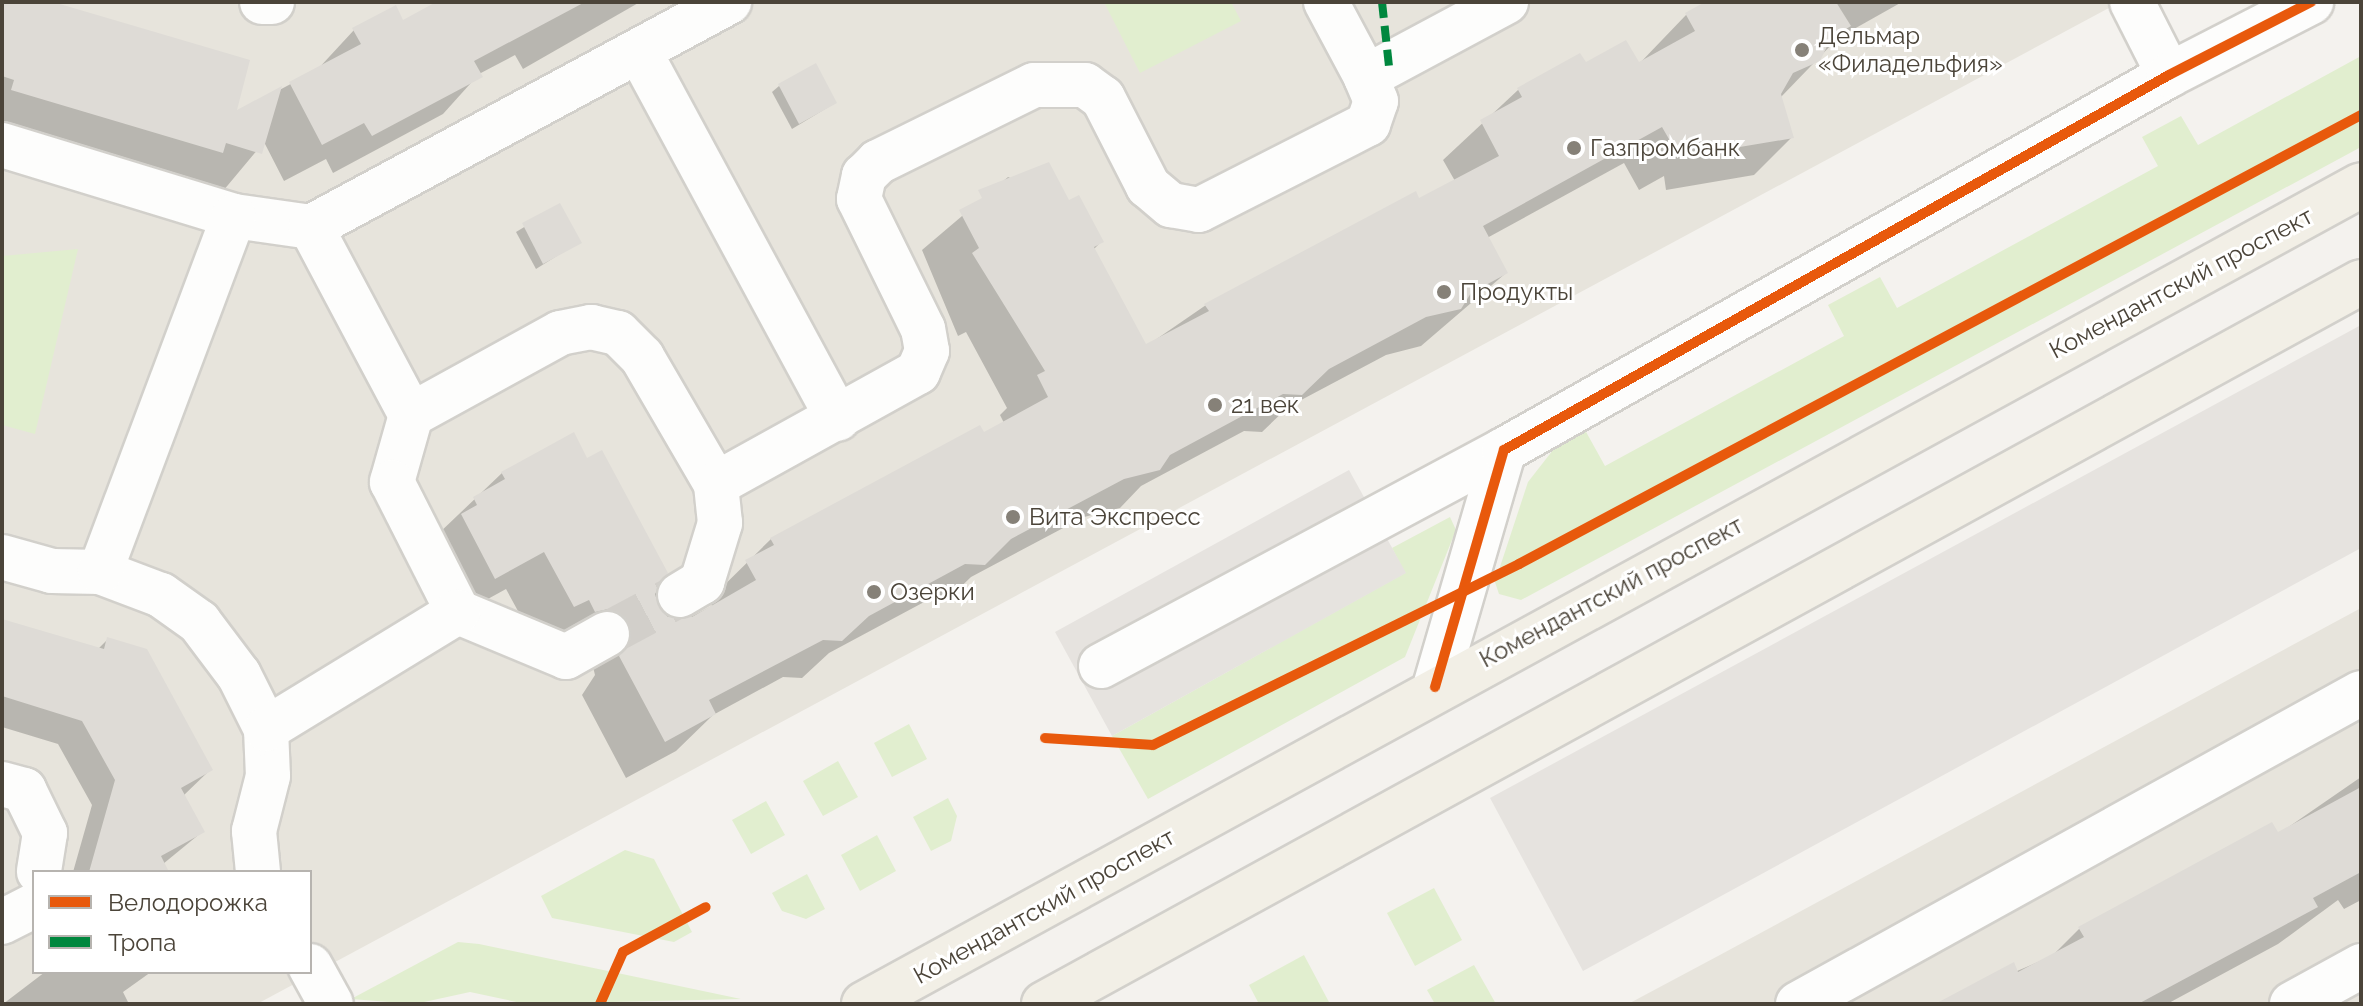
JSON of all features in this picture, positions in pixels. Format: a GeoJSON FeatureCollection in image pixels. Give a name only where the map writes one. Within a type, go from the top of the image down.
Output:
{"type":"FeatureCollection","features":[{"type":"Feature","properties":{"kind":"main road","name":"Комендантский проспект"},"geometry":{"type":"LineString","coordinates":[[864,1004],[1435,687],[2361,185]]}},
{"type":"Feature","properties":{"kind":"main road"},"geometry":{"type":"LineString","coordinates":[[1044,1004],[2361,282]]}},
{"type":"Feature","properties":{"kind":"street"},"geometry":{"type":"LineString","coordinates":[[262,2],[272,2]]}},
{"type":"Feature","properties":{"kind":"street"},"geometry":{"type":"LineString","coordinates":[[2,145],[234,216],[311,227],[729,2]]}},
{"type":"Feature","properties":{"kind":"street"},"geometry":{"type":"LineString","coordinates":[[716,484],[904,383],[927,351],[923,329],[859,199],[864,176],[878,162],[1034,85],[1085,85],[1103,98],[1148,186],[1171,205],[1199,210],[1368,124],[1376,101],[1326,2]]}},
{"type":"Feature","properties":{"kind":"street"},"geometry":{"type":"LineString","coordinates":[[1366,77],[1506,2]]}},
{"type":"Feature","properties":{"kind":"street"},"geometry":{"type":"LineString","coordinates":[[2132,2],[2169,75]]}},
{"type":"Feature","properties":{"kind":"street"},"geometry":{"type":"LineString","coordinates":[[1101,666],[1504,450],[2169,75],[2311,2]]}},
{"type":"Feature","properties":{"kind":"street"},"geometry":{"type":"LineString","coordinates":[[639,51],[838,419]]}},
{"type":"Feature","properties":{"kind":"street"},"geometry":{"type":"LineString","coordinates":[[100,572],[234,216]]}},
{"type":"Feature","properties":{"kind":"street"},"geometry":{"type":"LineString","coordinates":[[311,227],[411,415],[392,482],[458,612],[566,657],[607,634]]}},
{"type":"Feature","properties":{"kind":"street"},"geometry":{"type":"LineString","coordinates":[[411,415],[560,333],[591,327],[618,333],[642,357],[716,484],[720,523],[702,582],[680,595]]}},
{"type":"Feature","properties":{"kind":"street"},"geometry":{"type":"LineString","coordinates":[[1435,687],[1504,450]]}},
{"type":"Feature","properties":{"kind":"street"},"geometry":{"type":"LineString","coordinates":[[2,557],[52,571],[100,572],[161,595],[199,622],[239,675],[266,729],[268,776],[254,831],[258,870]]}},
{"type":"Feature","properties":{"kind":"street"},"geometry":{"type":"LineString","coordinates":[[266,729],[458,612]]}},
{"type":"Feature","properties":{"kind":"street"},"geometry":{"type":"LineString","coordinates":[[1798,1004],[2361,693]]}},
{"type":"Feature","properties":{"kind":"street"},"geometry":{"type":"LineString","coordinates":[[2,784],[24,790],[45,833],[39,870]]}},
{"type":"Feature","properties":{"kind":"street"},"geometry":{"type":"LineString","coordinates":[[2,922],[32,907]]}},
{"type":"Feature","properties":{"kind":"street"},"geometry":{"type":"LineString","coordinates":[[2292,1004],[2361,966]]}},
{"type":"Feature","properties":{"kind":"street"},"geometry":{"type":"LineString","coordinates":[[312,970],[331,1004]]}},
{"type":"Feature","properties":{"kind":"shaded area"},"geometry":{"type":"Polygon","coordinates":[[[2,2],[2120,2],[257,1004],[2,1004],[2,2]]]}},
{"type":"Feature","properties":{"kind":"shaded area"},"geometry":{"type":"Polygon","coordinates":[[[2361,325],[2361,548],[1583,971],[1490,798],[2361,325]]]}},
{"type":"Feature","properties":{"kind":"shaded area"},"geometry":{"type":"Polygon","coordinates":[[[1349,470],[1406,573],[1112,736],[1055,632],[1349,470]]]}},
{"type":"Feature","properties":{"kind":"shaded area"},"geometry":{"type":"Polygon","coordinates":[[[2361,608],[2361,1004],[1628,1004],[1718,956],[2361,608]]]}},
{"type":"Feature","properties":{"kind":"green space"},"geometry":{"type":"Polygon","coordinates":[[[1104,2],[1231,2],[1241,21],[1140,73],[1104,2]]]}},
{"type":"Feature","properties":{"kind":"green space"},"geometry":{"type":"Polygon","coordinates":[[[2361,56],[2361,147],[1521,600],[1499,594],[1495,582],[1528,482],[1553,450],[1585,430],[1605,466],[1844,336],[1828,305],[1880,277],[1897,308],[2158,166],[2142,137],[2181,116],[2198,145],[2361,56]]]}},
{"type":"Feature","properties":{"kind":"green space"},"geometry":{"type":"Polygon","coordinates":[[[78,249],[35,434],[2,425],[2,256],[78,249]]]}},
{"type":"Feature","properties":{"kind":"green space"},"geometry":{"type":"Polygon","coordinates":[[[1450,517],[1456,530],[1405,657],[1148,799],[1112,736],[1405,573],[1392,548],[1450,517]]]}},
{"type":"Feature","properties":{"kind":"green space"},"geometry":{"type":"Polygon","coordinates":[[[909,724],[927,759],[892,777],[874,743],[909,724]]]}},
{"type":"Feature","properties":{"kind":"green space"},"geometry":{"type":"Polygon","coordinates":[[[838,761],[858,797],[823,816],[803,781],[838,761]]]}},
{"type":"Feature","properties":{"kind":"green space"},"geometry":{"type":"Polygon","coordinates":[[[948,798],[957,816],[951,841],[931,851],[913,817],[948,798]]]}},
{"type":"Feature","properties":{"kind":"green space"},"geometry":{"type":"Polygon","coordinates":[[[766,801],[785,835],[751,854],[732,820],[766,801]]]}},
{"type":"Feature","properties":{"kind":"green space"},"geometry":{"type":"Polygon","coordinates":[[[877,835],[896,871],[860,891],[841,855],[877,835]]]}},
{"type":"Feature","properties":{"kind":"green space"},"geometry":{"type":"Polygon","coordinates":[[[625,850],[654,859],[692,932],[674,942],[552,918],[541,896],[625,850]]]}},
{"type":"Feature","properties":{"kind":"green space"},"geometry":{"type":"Polygon","coordinates":[[[807,874],[825,909],[806,919],[782,911],[772,893],[807,874]]]}},
{"type":"Feature","properties":{"kind":"green space"},"geometry":{"type":"Polygon","coordinates":[[[1434,888],[1462,940],[1415,966],[1387,913],[1434,888]]]}},
{"type":"Feature","properties":{"kind":"green space"},"geometry":{"type":"Polygon","coordinates":[[[458,942],[741,999],[526,1004],[470,992],[415,1004],[351,999],[458,942]]]}},
{"type":"Feature","properties":{"kind":"green space"},"geometry":{"type":"Polygon","coordinates":[[[1304,955],[1330,1004],[1259,1004],[1249,985],[1304,955]]]}},
{"type":"Feature","properties":{"kind":"green space"},"geometry":{"type":"Polygon","coordinates":[[[1474,965],[1496,1004],[1435,1004],[1427,990],[1474,965]]]}},
{"type":"Feature","properties":{"kind":"building"},"geometry":{"type":"Polygon","coordinates":[[[2,2],[53,2],[250,60],[237,110],[282,86],[262,154],[226,143],[223,153],[11,90],[14,80],[2,76],[2,2]]]}},
{"type":"Feature","properties":{"kind":"building"},"geometry":{"type":"Polygon","coordinates":[[[436,2],[585,2],[474,61],[483,77],[372,136],[364,123],[322,145],[289,82],[361,44],[352,28],[396,5],[403,20],[436,2]]]}},
{"type":"Feature","properties":{"kind":"building"},"geometry":{"type":"Polygon","coordinates":[[[1705,2],[1836,2],[1851,26],[1831,38],[1820,61],[1793,73],[1781,94],[1794,138],[1704,153],[1701,140],[1677,153],[1662,127],[1483,226],[1508,273],[1471,293],[1461,309],[1426,317],[1329,369],[1302,395],[1283,394],[1170,455],[1160,470],[1124,479],[1011,539],[985,565],[965,564],[869,616],[842,641],[823,640],[709,700],[716,714],[665,742],[619,656],[632,635],[628,621],[608,609],[595,612],[589,600],[574,607],[544,552],[495,579],[461,514],[477,505],[473,497],[505,479],[501,472],[574,432],[587,458],[602,450],[668,573],[655,594],[659,608],[668,617],[692,617],[756,580],[745,560],[774,545],[770,538],[980,425],[984,432],[1048,397],[1037,375],[1045,371],[972,253],[979,248],[959,210],[982,198],[978,190],[1049,162],[1069,200],[1079,195],[1104,242],[1094,247],[1146,344],[1209,311],[1204,304],[1416,191],[1419,198],[1499,156],[1480,120],[1522,97],[1517,88],[1580,53],[1586,62],[1626,40],[1639,62],[1695,31],[1685,13],[1705,2]]]}},
{"type":"Feature","properties":{"kind":"building"},"geometry":{"type":"Polygon","coordinates":[[[816,63],[837,103],[799,124],[778,84],[816,63]]]}},
{"type":"Feature","properties":{"kind":"building"},"geometry":{"type":"Polygon","coordinates":[[[560,203],[582,243],[543,264],[522,223],[560,203]]]}},
{"type":"Feature","properties":{"kind":"building"},"geometry":{"type":"Polygon","coordinates":[[[2,619],[104,649],[107,637],[147,649],[213,770],[181,788],[205,832],[161,856],[168,870],[90,870],[115,780],[82,721],[2,696],[2,619]]]}},
{"type":"Feature","properties":{"kind":"building"},"geometry":{"type":"Polygon","coordinates":[[[2361,787],[2361,872],[2313,898],[2318,907],[2138,1004],[1935,1004],[2014,962],[2018,972],[2084,937],[2078,927],[2272,822],[2278,832],[2361,787]]]}},
{"type":"Feature","properties":{"kind":"tunnel"},"geometry":{"type":"LineString","coordinates":[[607,634],[680,595]]}},
{"type":"Feature","properties":{"kind":"marked path"},"geometry":{"type":"LineString","coordinates":[[1382,2],[1389,66]]}},
{"type":"Feature","properties":{"kind":"cycle path"},"geometry":{"type":"LineString","coordinates":[[1435,687],[1504,450],[2169,75],[2311,2]]}},
{"type":"Feature","properties":{"kind":"cycle path"},"geometry":{"type":"LineString","coordinates":[[1045,738],[1153,745],[1519,564],[2361,115]]}},
{"type":"Feature","properties":{"kind":"cycle path"},"geometry":{"type":"LineString","coordinates":[[600,1004],[623,952],[706,907]]}},
{"type":"Feature","properties":{"kind":"place","name":"Дельмар «Филадельфия»"},"geometry":{"type":"Point","coordinates":[1802,50]}},
{"type":"Feature","properties":{"kind":"place","name":"Газпромбанк"},"geometry":{"type":"Point","coordinates":[1574,148]}},
{"type":"Feature","properties":{"kind":"place","name":"Продукты"},"geometry":{"type":"Point","coordinates":[1444,292]}},
{"type":"Feature","properties":{"kind":"place","name":"21 век"},"geometry":{"type":"Point","coordinates":[1215,405]}},
{"type":"Feature","properties":{"kind":"place","name":"Вита Экспресс"},"geometry":{"type":"Point","coordinates":[1013,517]}},
{"type":"Feature","properties":{"kind":"place","name":"Озерки"},"geometry":{"type":"Point","coordinates":[874,592]}}]}
